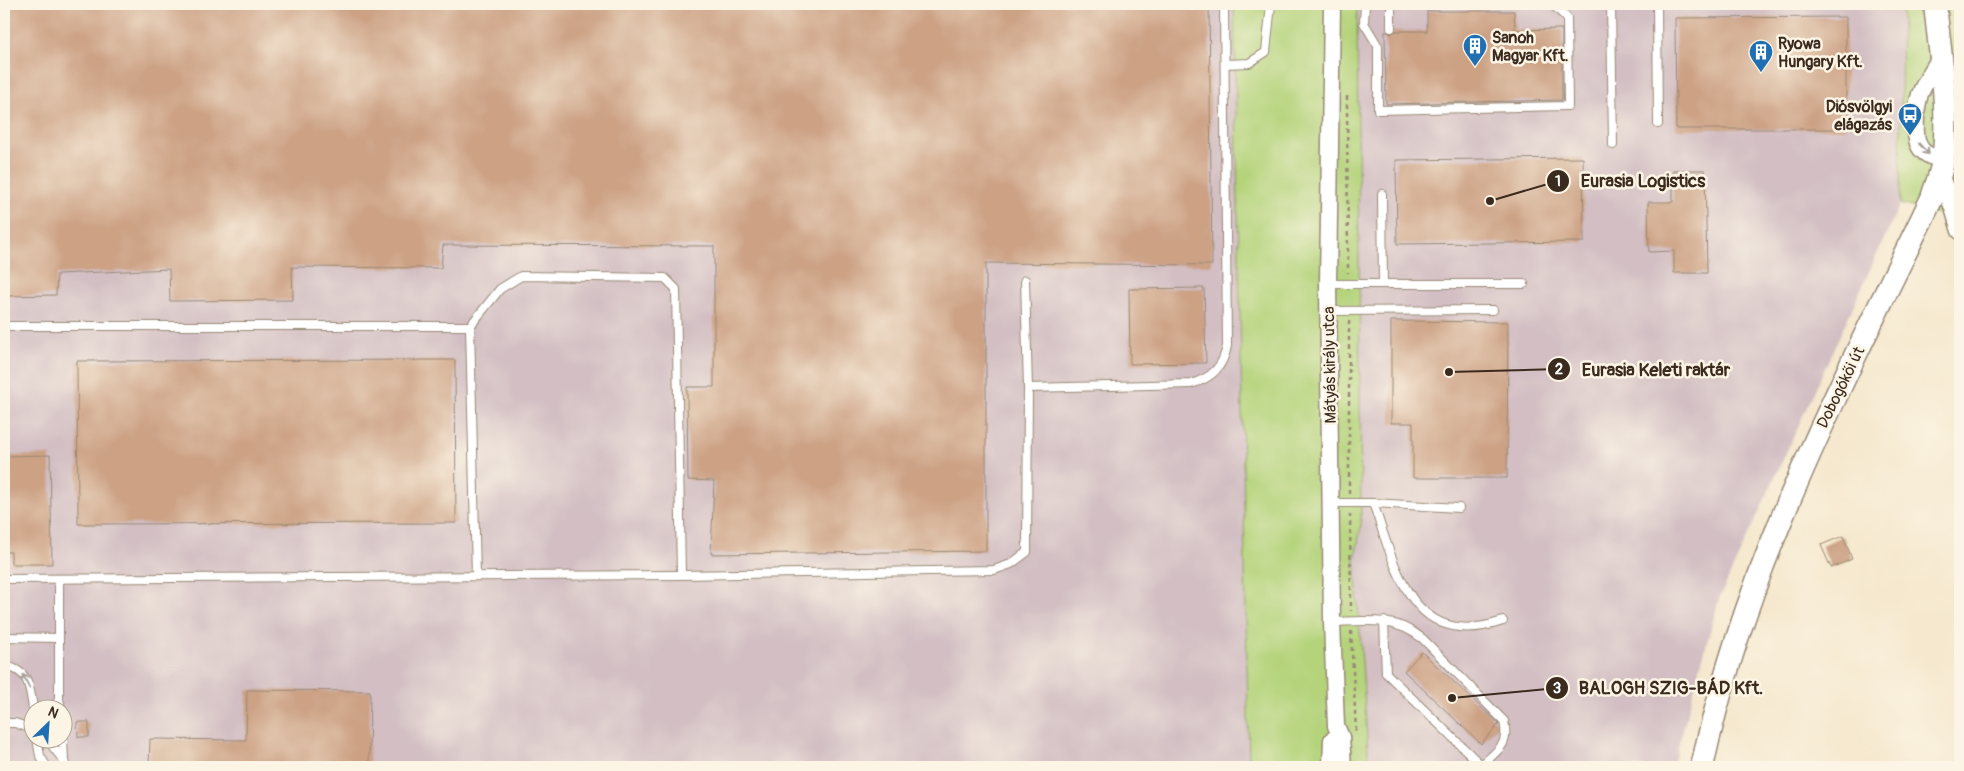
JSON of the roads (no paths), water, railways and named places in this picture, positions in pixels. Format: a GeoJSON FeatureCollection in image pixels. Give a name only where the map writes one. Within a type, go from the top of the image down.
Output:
{"type":"FeatureCollection","features":[{"type":"Feature","properties":{"kind":"main road","name":"Dobogókői út"},"geometry":{"type":"LineString","coordinates":[[1702,767],[1712,719],[1769,548],[1817,434],[1932,198],[1941,167],[1945,112],[1935,4]]}},
{"type":"Feature","properties":{"kind":"street","name":"Mátyás király utca"},"geometry":{"type":"LineString","coordinates":[[1331,767],[1332,738],[1336,726],[1332,622],[1332,502],[1328,311],[1332,4]]}},
{"type":"Feature","properties":{"kind":"street"},"geometry":{"type":"LineString","coordinates":[[1941,167],[1960,231]]}},
{"type":"Feature","properties":{"kind":"street","name":"Mátyás király utca"},"geometry":{"type":"LineString","coordinates":[[1336,726],[1341,737],[1343,767]]}},
{"type":"Feature","properties":{"kind":"lane"},"geometry":{"type":"LineString","coordinates":[[1028,388],[1191,384],[1209,378],[1221,365],[1227,346],[1224,4]]}},
{"type":"Feature","properties":{"kind":"lane"},"geometry":{"type":"LineString","coordinates":[[1225,64],[1249,64],[1266,52],[1271,4]]}},
{"type":"Feature","properties":{"kind":"lane"},"geometry":{"type":"LineString","coordinates":[[1365,4],[1364,23],[1378,46],[1378,110],[1568,106],[1567,18],[1552,4]]}},
{"type":"Feature","properties":{"kind":"lane"},"geometry":{"type":"LineString","coordinates":[[1391,4],[1391,28]]}},
{"type":"Feature","properties":{"kind":"lane"},"geometry":{"type":"LineString","coordinates":[[1611,4],[1613,145]]}},
{"type":"Feature","properties":{"kind":"lane"},"geometry":{"type":"LineString","coordinates":[[1657,4],[1658,124]]}},
{"type":"Feature","properties":{"kind":"lane"},"geometry":{"type":"LineString","coordinates":[[1382,194],[1383,284]]}},
{"type":"Feature","properties":{"kind":"lane"},"geometry":{"type":"LineString","coordinates":[[476,576],[470,326],[500,289],[521,276],[665,278],[676,289],[682,575]]}},
{"type":"Feature","properties":{"kind":"lane"},"geometry":{"type":"LineString","coordinates":[[4,578],[682,575],[994,570],[1011,564],[1027,552],[1028,388],[1025,280]]}},
{"type":"Feature","properties":{"kind":"lane"},"geometry":{"type":"LineString","coordinates":[[1328,284],[1524,284]]}},
{"type":"Feature","properties":{"kind":"lane"},"geometry":{"type":"LineString","coordinates":[[1328,311],[1493,310]]}},
{"type":"Feature","properties":{"kind":"lane"},"geometry":{"type":"LineString","coordinates":[[4,326],[470,326]]}},
{"type":"Feature","properties":{"kind":"lane"},"geometry":{"type":"LineString","coordinates":[[1332,502],[1459,508]]}},
{"type":"Feature","properties":{"kind":"lane"},"geometry":{"type":"LineString","coordinates":[[1373,503],[1406,590],[1422,611],[1442,622],[1465,627],[1478,628],[1503,621]]}},
{"type":"Feature","properties":{"kind":"lane"},"geometry":{"type":"LineString","coordinates":[[59,579],[60,698]]}},
{"type":"Feature","properties":{"kind":"lane"},"geometry":{"type":"LineString","coordinates":[[1332,622],[1384,621],[1404,627],[1424,638],[1504,721],[1507,736],[1503,745],[1484,763],[1479,763],[1386,673],[1384,621]]}},
{"type":"Feature","properties":{"kind":"lane"},"geometry":{"type":"LineString","coordinates":[[4,637],[59,638]]}},
{"type":"Feature","properties":{"kind":"lane"},"geometry":{"type":"LineString","coordinates":[[4,665],[21,671],[28,680],[31,698]]}},
{"type":"Feature","properties":{"kind":"lane"},"geometry":{"type":"LineString","coordinates":[[4,723],[22,726]]}},
{"type":"Feature","properties":{"kind":"lane"},"geometry":{"type":"LineString","coordinates":[[39,748],[40,756],[46,767]]}},
{"type":"Feature","properties":{"kind":"lane"},"geometry":{"type":"LineString","coordinates":[[53,748],[65,764]]}},
{"type":"Feature","properties":{"kind":"lane"},"geometry":{"type":"LineString","coordinates":[[64,748],[65,764]]}},
{"type":"Feature","properties":{"kind":"place","name":"Sanoh Magyar Kft."},"geometry":{"type":"Point","coordinates":[1475,67]}},
{"type":"Feature","properties":{"kind":"place","name":"Ryowa Hungary Kft."},"geometry":{"type":"Point","coordinates":[1761,73]}},
{"type":"Feature","properties":{"kind":"place","name":"Diósvölgyi elágazás"},"geometry":{"type":"Point","coordinates":[1910,136]}},
{"type":"Feature","properties":{"kind":"place","name":"Eurasia Logistics"},"geometry":{"type":"Point","coordinates":[1490,201]}},
{"type":"Feature","properties":{"kind":"place","name":"Eurasia Keleti raktár"},"geometry":{"type":"Point","coordinates":[1449,372]}},
{"type":"Feature","properties":{"kind":"place","name":"BALOGH SZIG-BÁD Kft."},"geometry":{"type":"Point","coordinates":[1452,698]}}]}
